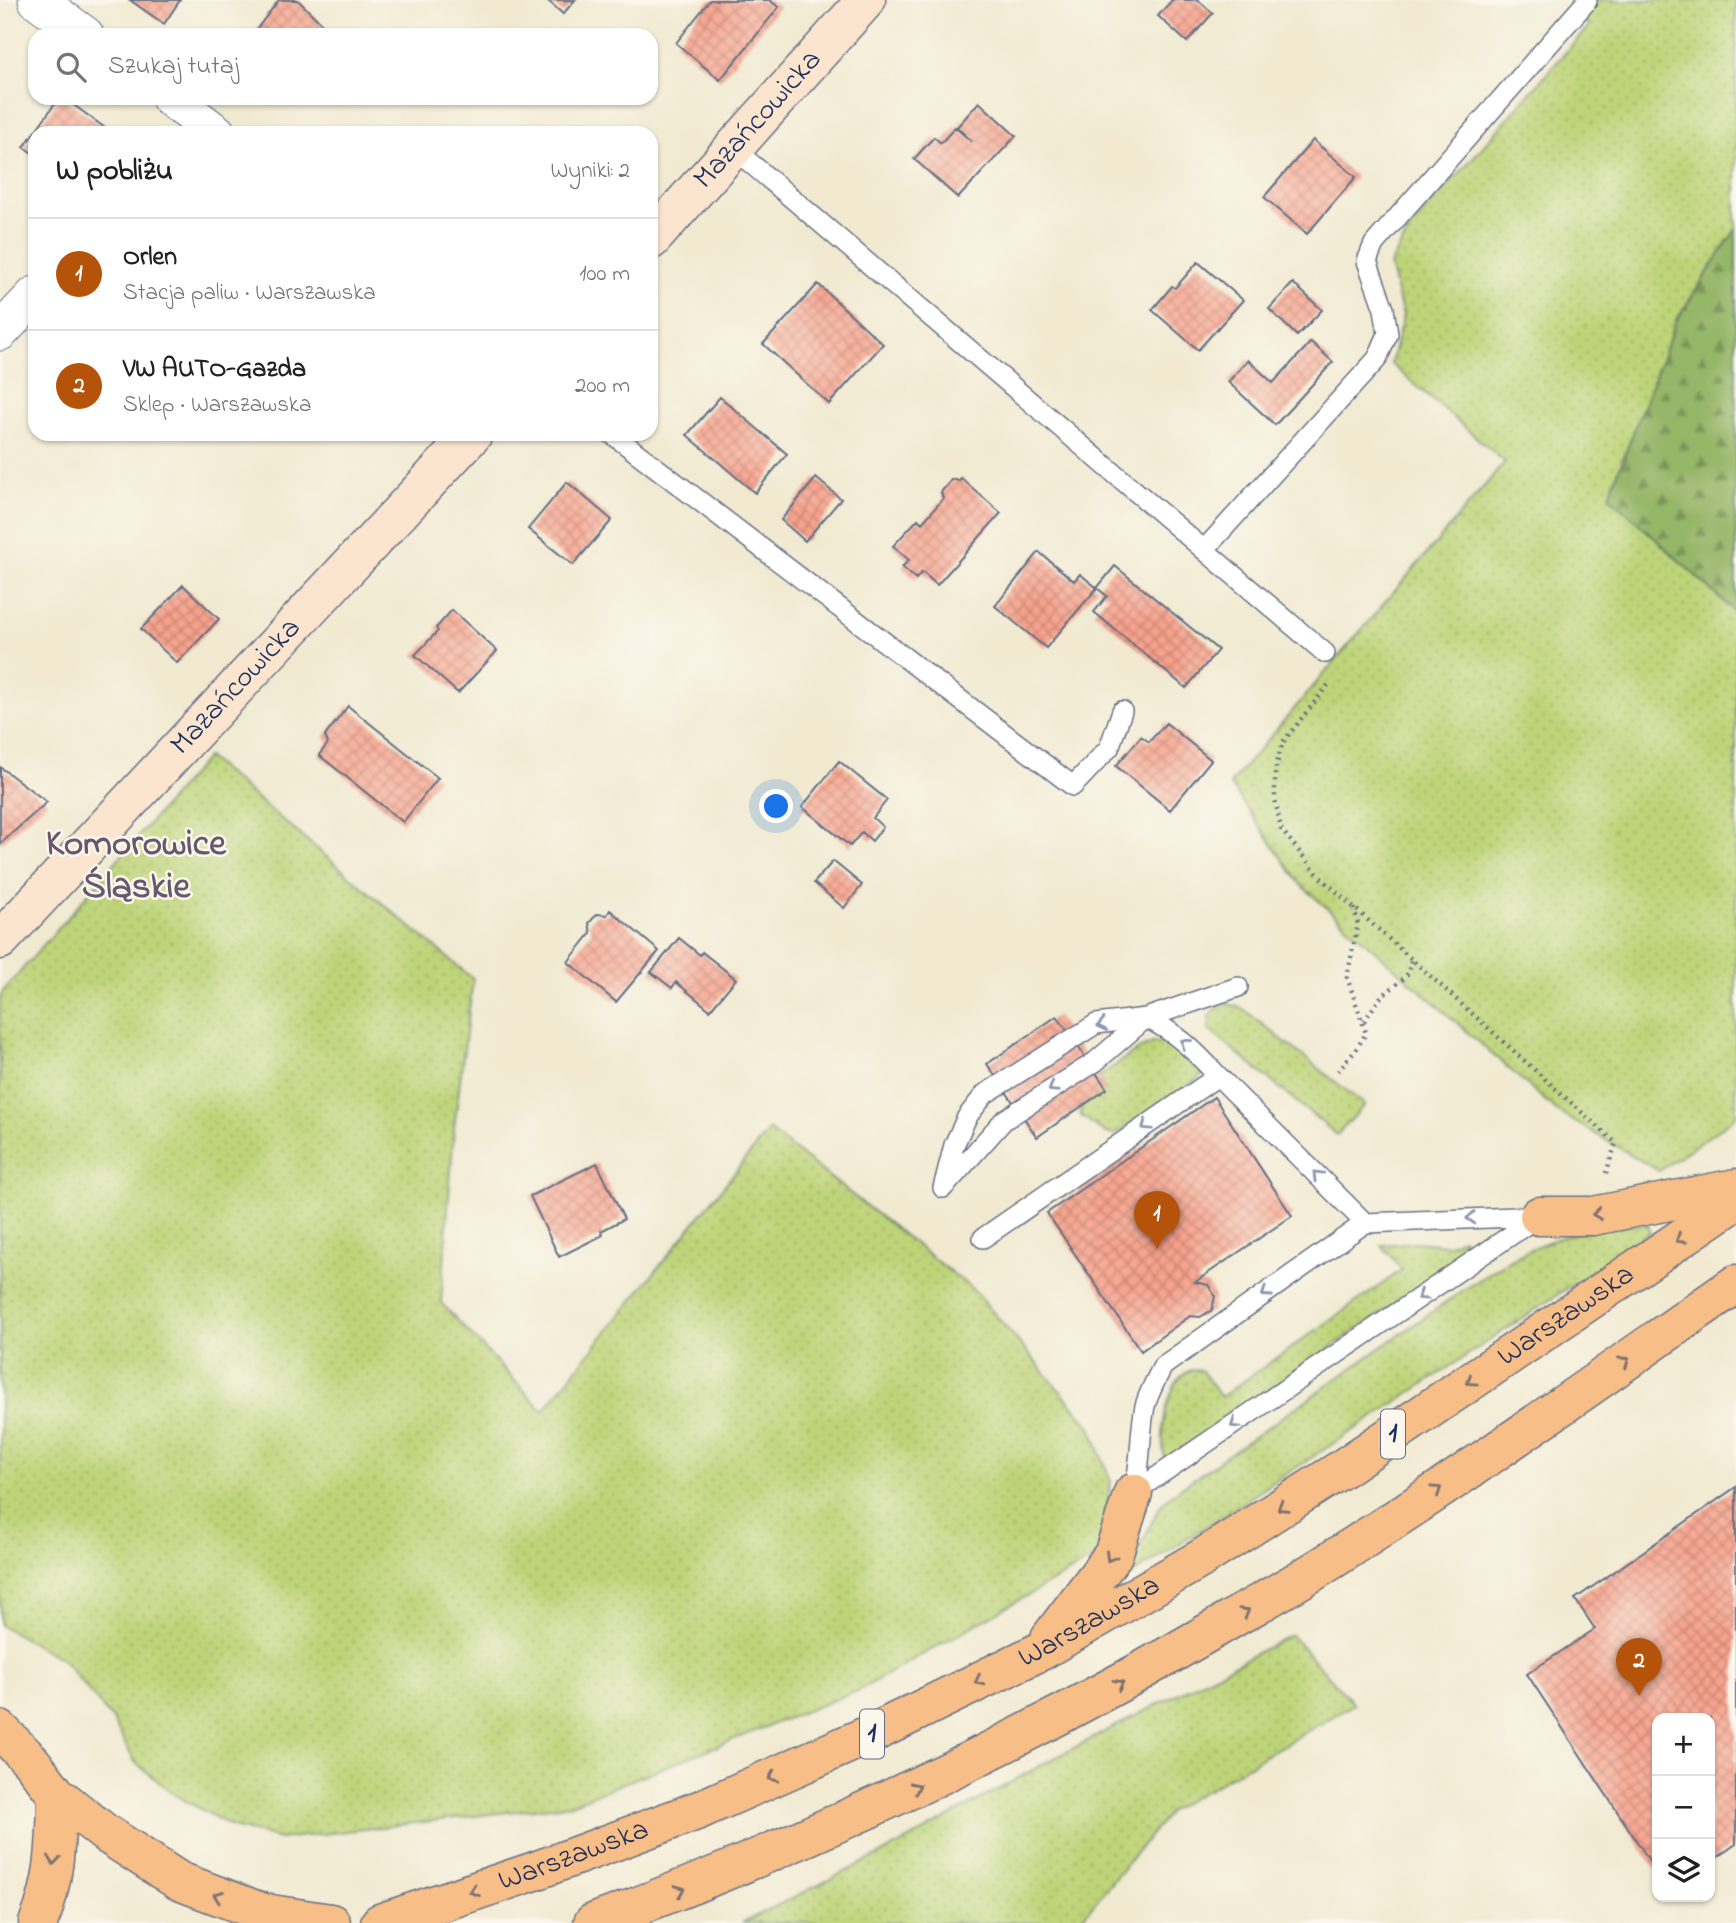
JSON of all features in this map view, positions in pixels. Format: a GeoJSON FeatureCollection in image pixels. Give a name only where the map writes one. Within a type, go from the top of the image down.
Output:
{"type":"FeatureCollection","features":[{"type":"Feature","properties":{"kind":"main road"},"geometry":{"type":"LineString","coordinates":[[1539,1216],[1593,1216],[1736,1188]]}},
{"type":"Feature","properties":{"kind":"main road","name":"Warszawska"},"geometry":{"type":"LineString","coordinates":[[380,1923],[535,1871],[699,1810],[874,1732],[1041,1651],[1202,1558],[1343,1468],[1736,1201]]}},
{"type":"Feature","properties":{"kind":"main road","name":"1"},"geometry":{"type":"LineString","coordinates":[[593,1923],[682,1890],[855,1817],[1053,1720],[1174,1653],[1326,1564],[1736,1284]]}},
{"type":"Feature","properties":{"kind":"main road"},"geometry":{"type":"LineString","coordinates":[[1041,1651],[1113,1555],[1133,1493]]}},
{"type":"Feature","properties":{"kind":"main road"},"geometry":{"type":"LineString","coordinates":[[0,1730],[30,1760],[57,1795],[104,1833],[178,1881],[264,1913],[331,1923]]}},
{"type":"Feature","properties":{"kind":"main road"},"geometry":{"type":"LineString","coordinates":[[38,1923],[49,1898],[57,1795]]}},
{"type":"Feature","properties":{"kind":"street"},"geometry":{"type":"LineString","coordinates":[[37,0],[75,28]]}},
{"type":"Feature","properties":{"kind":"street","name":"Mazańcowicka"},"geometry":{"type":"LineString","coordinates":[[658,232],[866,0]]}},
{"type":"Feature","properties":{"kind":"street"},"geometry":{"type":"LineString","coordinates":[[177,105],[198,126]]}},
{"type":"Feature","properties":{"kind":"street"},"geometry":{"type":"LineString","coordinates":[[0,332],[28,302]]}},
{"type":"Feature","properties":{"kind":"street","name":"Mazańcowicka"},"geometry":{"type":"LineString","coordinates":[[0,940],[466,441]]}},
{"type":"Feature","properties":{"kind":"lane"},"geometry":{"type":"LineString","coordinates":[[1205,550],[1377,359],[1388,334],[1384,309],[1367,261],[1374,244],[1587,1]]}},
{"type":"Feature","properties":{"kind":"lane"},"geometry":{"type":"LineString","coordinates":[[734,149],[1325,653]]}},
{"type":"Feature","properties":{"kind":"lane"},"geometry":{"type":"LineString","coordinates":[[621,441],[1073,786],[1109,748],[1122,711]]}},
{"type":"Feature","properties":{"kind":"lane"},"geometry":{"type":"LineString","coordinates":[[1146,1018],[1095,1062],[1004,1120],[943,1188],[954,1145],[967,1117],[985,1094],[1096,1024],[1146,1018],[1238,987]]}},
{"type":"Feature","properties":{"kind":"lane"},"geometry":{"type":"LineString","coordinates":[[1146,1018],[1168,1028],[1185,1042],[1365,1223]]}},
{"type":"Feature","properties":{"kind":"lane"},"geometry":{"type":"LineString","coordinates":[[983,1238],[1218,1076]]}},
{"type":"Feature","properties":{"kind":"lane"},"geometry":{"type":"LineString","coordinates":[[1133,1493],[1138,1478],[1146,1405],[1163,1366],[1365,1223],[1539,1216]]}},
{"type":"Feature","properties":{"kind":"lane"},"geometry":{"type":"LineString","coordinates":[[1133,1493],[1539,1216]]}},
{"type":"Feature","properties":{"kind":"path"},"geometry":{"type":"LineString","coordinates":[[1325,653],[1335,667],[1329,684],[1283,742],[1275,770],[1275,799],[1281,829],[1320,877],[1616,1143],[1593,1216]]}},
{"type":"Feature","properties":{"kind":"path"},"geometry":{"type":"LineString","coordinates":[[1338,1070],[1356,1050],[1366,1032],[1347,977],[1357,924],[1354,907]]}},
{"type":"Feature","properties":{"kind":"path"},"geometry":{"type":"LineString","coordinates":[[1363,1022],[1380,998],[1410,971],[1411,958]]}},
{"type":"Feature","properties":{"kind":"green space"},"geometry":{"type":"Polygon","coordinates":[[[1574,0],[1736,0],[1736,229],[1676,321],[1609,496],[1736,613],[1736,1117],[1659,1171],[1558,1112],[1301,885],[1230,784],[1505,462],[1391,364],[1403,316],[1390,265],[1410,229],[1589,26],[1574,0]]]}},
{"type":"Feature","properties":{"kind":"green space"},"geometry":{"type":"Polygon","coordinates":[[[1736,229],[1736,613],[1609,496],[1676,321],[1736,229]]]}},
{"type":"Feature","properties":{"kind":"green space"},"geometry":{"type":"Polygon","coordinates":[[[207,757],[473,979],[454,1128],[441,1303],[543,1411],[769,1130],[975,1291],[1091,1427],[1111,1482],[1098,1556],[859,1690],[568,1805],[280,1839],[233,1827],[175,1795],[135,1762],[112,1719],[63,1660],[0,1625],[0,995],[207,757]]]}},
{"type":"Feature","properties":{"kind":"green space"},"geometry":{"type":"Polygon","coordinates":[[[1229,1004],[1243,1009],[1365,1105],[1337,1135],[1209,1030],[1209,1016],[1218,1007],[1229,1004]]]}},
{"type":"Feature","properties":{"kind":"green space"},"geometry":{"type":"Polygon","coordinates":[[[1155,1042],[1173,1045],[1202,1071],[1203,1075],[1114,1135],[1106,1133],[1081,1116],[1080,1108],[1106,1089],[1098,1077],[1139,1049],[1155,1042]]]}},
{"type":"Feature","properties":{"kind":"green space"},"geometry":{"type":"Polygon","coordinates":[[[1648,1224],[1650,1232],[1388,1408],[1123,1580],[1160,1506],[1172,1494],[1465,1289],[1530,1249],[1553,1240],[1593,1230],[1648,1224]]]}},
{"type":"Feature","properties":{"kind":"green space"},"geometry":{"type":"Polygon","coordinates":[[[1462,1238],[1469,1245],[1470,1253],[1166,1460],[1163,1439],[1166,1410],[1170,1396],[1183,1375],[1192,1370],[1202,1371],[1221,1397],[1402,1270],[1382,1245],[1415,1242],[1448,1245],[1462,1238]]]}},
{"type":"Feature","properties":{"kind":"green space"},"geometry":{"type":"Polygon","coordinates":[[[1291,1635],[1354,1704],[1170,1811],[1078,1923],[742,1923],[897,1846],[1047,1762],[1291,1635]]]}},
{"type":"Feature","properties":{"kind":"building"},"geometry":{"type":"Polygon","coordinates":[[[130,0],[180,0],[164,24],[130,0]]]}},
{"type":"Feature","properties":{"kind":"building"},"geometry":{"type":"Polygon","coordinates":[[[279,0],[298,0],[326,28],[257,28],[279,0]]]}},
{"type":"Feature","properties":{"kind":"building"},"geometry":{"type":"Polygon","coordinates":[[[547,0],[575,0],[563,14],[547,0]]]}},
{"type":"Feature","properties":{"kind":"building"},"geometry":{"type":"Polygon","coordinates":[[[710,0],[769,0],[779,7],[720,80],[676,43],[710,0]]]}},
{"type":"Feature","properties":{"kind":"building"},"geometry":{"type":"Polygon","coordinates":[[[1172,0],[1198,0],[1213,13],[1187,42],[1158,16],[1172,0]]]}},
{"type":"Feature","properties":{"kind":"building"},"geometry":{"type":"Polygon","coordinates":[[[979,102],[1016,136],[958,198],[914,159],[934,137],[941,143],[955,127],[972,142],[957,127],[979,102]]]}},
{"type":"Feature","properties":{"kind":"building"},"geometry":{"type":"Polygon","coordinates":[[[54,105],[74,105],[102,126],[39,126],[54,105]]]}},
{"type":"Feature","properties":{"kind":"building"},"geometry":{"type":"Polygon","coordinates":[[[1313,140],[1356,177],[1307,234],[1264,197],[1313,140]]]}},
{"type":"Feature","properties":{"kind":"building"},"geometry":{"type":"Polygon","coordinates":[[[1198,262],[1243,300],[1198,350],[1152,310],[1172,286],[1175,288],[1198,262]]]}},
{"type":"Feature","properties":{"kind":"building"},"geometry":{"type":"Polygon","coordinates":[[[1293,283],[1322,310],[1297,336],[1269,309],[1293,283]]]}},
{"type":"Feature","properties":{"kind":"building"},"geometry":{"type":"Polygon","coordinates":[[[818,284],[883,344],[829,404],[763,344],[818,284]]]}},
{"type":"Feature","properties":{"kind":"building"},"geometry":{"type":"Polygon","coordinates":[[[1311,342],[1333,362],[1275,425],[1228,382],[1248,360],[1273,383],[1311,342]]]}},
{"type":"Feature","properties":{"kind":"building"},"geometry":{"type":"Polygon","coordinates":[[[720,397],[787,454],[755,493],[687,435],[720,397]]]}},
{"type":"Feature","properties":{"kind":"building"},"geometry":{"type":"Polygon","coordinates":[[[816,478],[841,499],[805,541],[781,520],[816,478]]]}},
{"type":"Feature","properties":{"kind":"building"},"geometry":{"type":"Polygon","coordinates":[[[961,478],[1001,513],[937,585],[922,572],[916,579],[902,567],[909,560],[893,546],[918,519],[922,523],[943,499],[941,492],[952,479],[959,481],[961,478]]]}},
{"type":"Feature","properties":{"kind":"building"},"geometry":{"type":"Polygon","coordinates":[[[567,482],[612,520],[573,565],[528,529],[567,482]]]}},
{"type":"Feature","properties":{"kind":"building"},"geometry":{"type":"Polygon","coordinates":[[[1039,552],[1074,581],[1080,574],[1097,588],[1046,648],[995,606],[1039,552]]]}},
{"type":"Feature","properties":{"kind":"building"},"geometry":{"type":"Polygon","coordinates":[[[1115,566],[1218,650],[1186,688],[1094,612],[1107,596],[1097,588],[1115,566]]]}},
{"type":"Feature","properties":{"kind":"building"},"geometry":{"type":"Polygon","coordinates":[[[183,585],[219,619],[177,663],[141,629],[183,585]]]}},
{"type":"Feature","properties":{"kind":"building"},"geometry":{"type":"Polygon","coordinates":[[[452,610],[497,651],[458,693],[415,655],[438,631],[436,628],[452,610]]]}},
{"type":"Feature","properties":{"kind":"building"},"geometry":{"type":"Polygon","coordinates":[[[348,706],[438,778],[403,822],[319,755],[328,743],[325,736],[348,706]]]}},
{"type":"Feature","properties":{"kind":"building"},"geometry":{"type":"Polygon","coordinates":[[[1166,723],[1211,760],[1170,810],[1116,766],[1141,736],[1149,742],[1166,723]]]}},
{"type":"Feature","properties":{"kind":"building"},"geometry":{"type":"Polygon","coordinates":[[[839,761],[887,800],[873,818],[883,827],[872,841],[862,832],[850,846],[802,807],[839,761]]]}},
{"type":"Feature","properties":{"kind":"building"},"geometry":{"type":"Polygon","coordinates":[[[0,767],[47,802],[0,844],[0,767]]]}},
{"type":"Feature","properties":{"kind":"building"},"geometry":{"type":"Polygon","coordinates":[[[833,861],[862,885],[844,908],[814,883],[833,861]]]}},
{"type":"Feature","properties":{"kind":"building"},"geometry":{"type":"Polygon","coordinates":[[[610,910],[659,951],[616,1002],[568,962],[591,933],[589,923],[597,914],[607,915],[610,910]]]}},
{"type":"Feature","properties":{"kind":"building"},"geometry":{"type":"Polygon","coordinates":[[[679,938],[736,979],[710,1010],[676,982],[672,988],[651,972],[679,938]]]}},
{"type":"Feature","properties":{"kind":"building"},"geometry":{"type":"Polygon","coordinates":[[[1057,1016],[1107,1089],[1037,1137],[987,1064],[1057,1016]]]}},
{"type":"Feature","properties":{"kind":"building"},"geometry":{"type":"Polygon","coordinates":[[[1214,1097],[1292,1216],[1195,1282],[1208,1285],[1215,1296],[1212,1310],[1200,1317],[1190,1316],[1141,1351],[1047,1213],[1214,1097]]]}},
{"type":"Feature","properties":{"kind":"building"},"geometry":{"type":"Polygon","coordinates":[[[597,1163],[624,1219],[601,1231],[603,1235],[559,1257],[530,1196],[597,1163]]]}},
{"type":"Feature","properties":{"kind":"building"},"geometry":{"type":"Polygon","coordinates":[[[1736,1487],[1736,1844],[1715,1859],[1715,1713],[1652,1713],[1652,1864],[1527,1674],[1595,1629],[1575,1599],[1736,1487]]]}},
{"type":"Feature","properties":{"kind":"place","name":"Orlen"},"geometry":{"type":"Point","coordinates":[1157,1249]}},
{"type":"Feature","properties":{"kind":"place","name":"VW AUTO-Gazda"},"geometry":{"type":"Point","coordinates":[1639,1696]}},
{"type":"Feature","properties":{"kind":"district","name":"Komorowice Śląskie"},"geometry":{"type":"Point","coordinates":[136,866]}}]}
